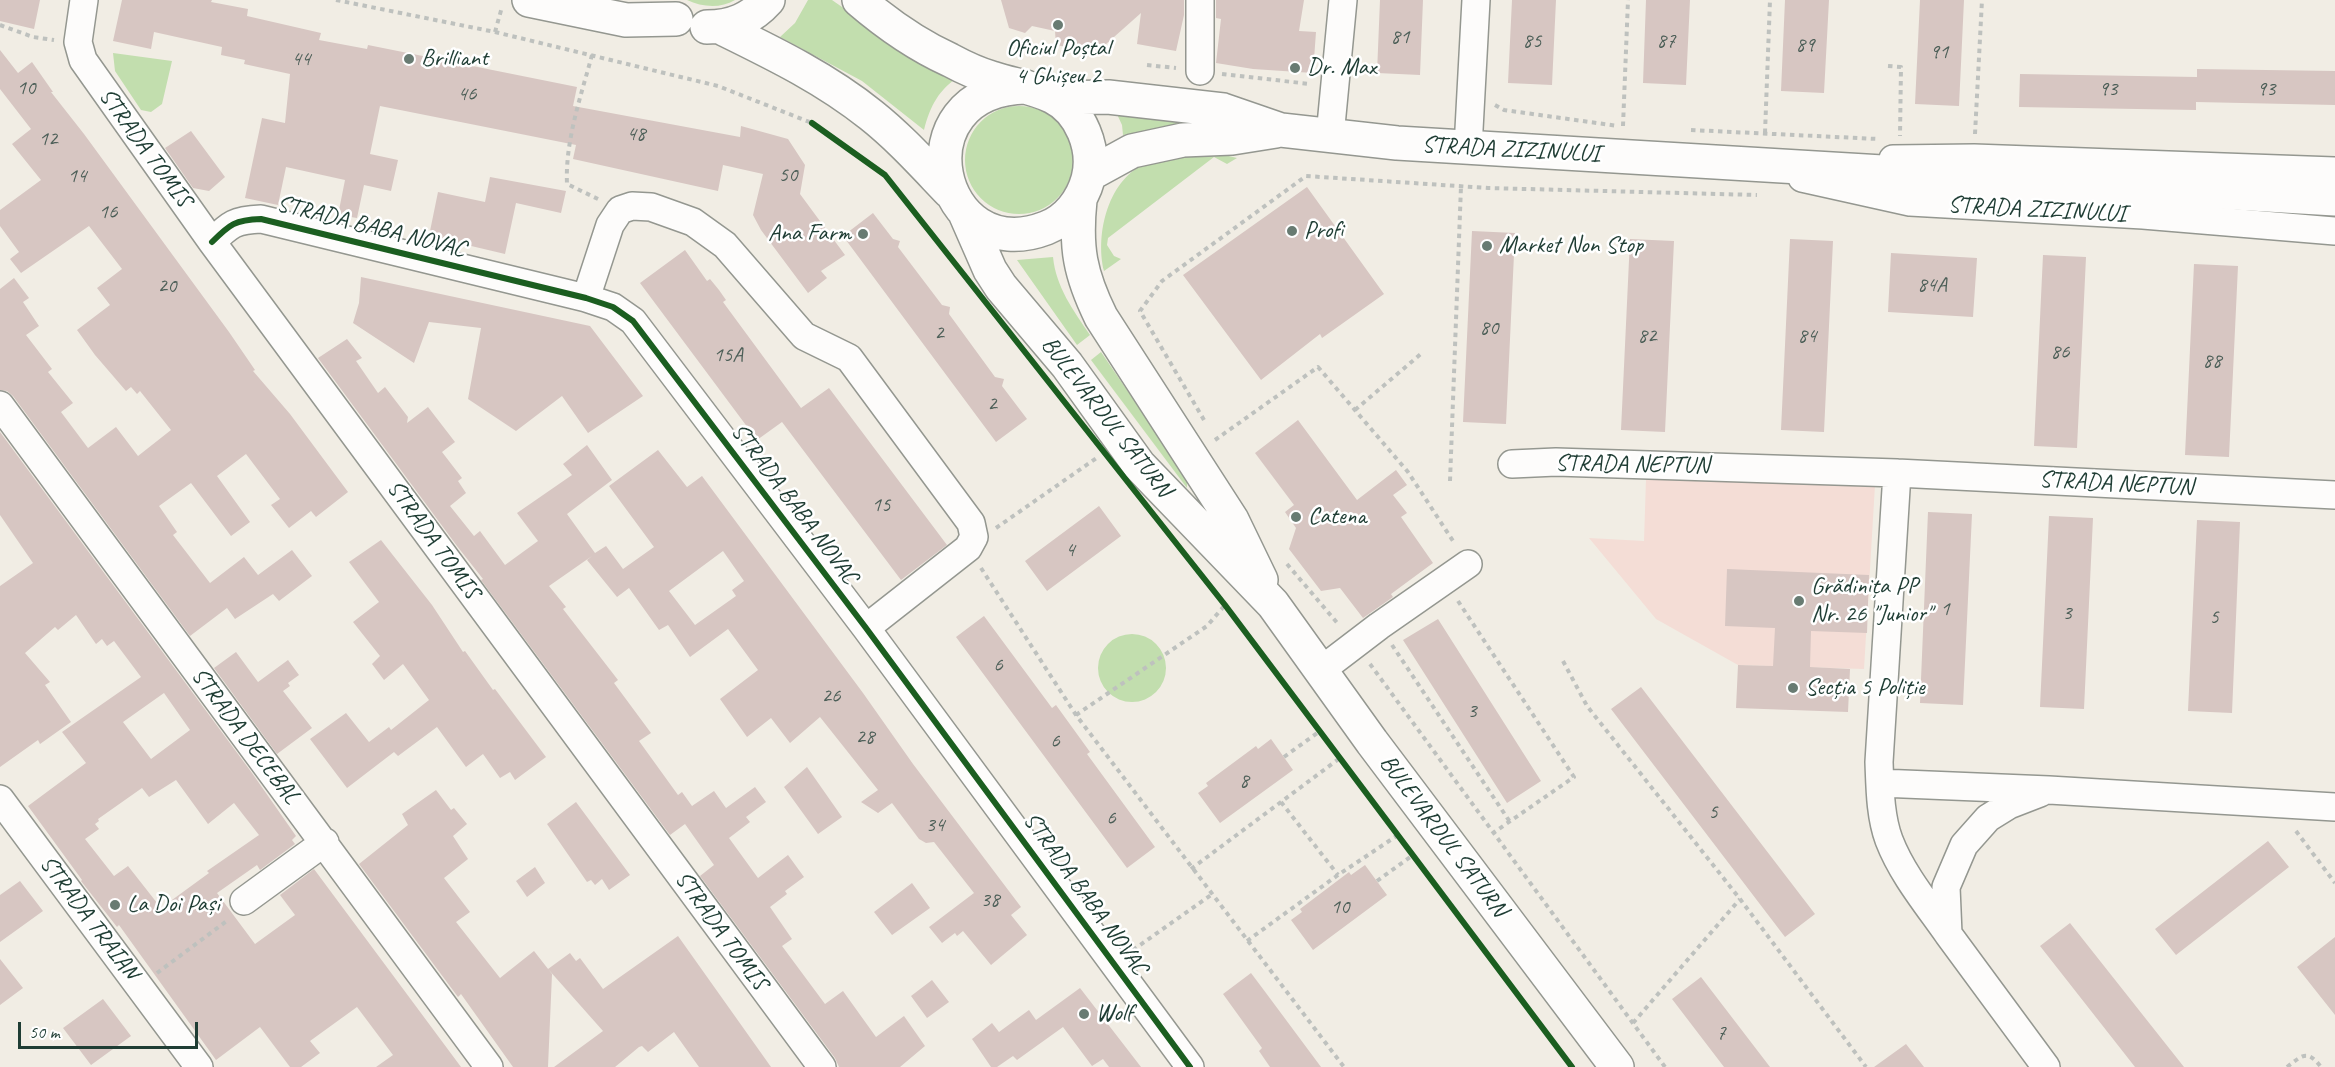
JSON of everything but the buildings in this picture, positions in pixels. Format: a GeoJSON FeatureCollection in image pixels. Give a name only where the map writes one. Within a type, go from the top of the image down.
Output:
{"type":"FeatureCollection","features":[{"type":"Feature","properties":{"kind":"main road"},"geometry":{"type":"LineString","coordinates":[[529,0],[626,20],[666,9],[690,25],[720,27],[747,19],[768,0]]}},
{"type":"Feature","properties":{"kind":"main road"},"geometry":{"type":"LineString","coordinates":[[720,27],[790,62],[837,90],[899,139],[980,225],[997,232],[1016,235],[1053,226],[1068,214],[1085,187],[1090,154],[1085,134],[1076,117],[1041,93],[990,78],[948,59],[888,24],[859,0]]}},
{"type":"Feature","properties":{"kind":"main road"},"geometry":{"type":"LineString","coordinates":[[957,202],[945,177],[946,145],[952,128],[962,113],[975,101],[990,92],[1008,88],[1041,93]]}},
{"type":"Feature","properties":{"kind":"main road","name":"STRADA ZIZINULUI"},"geometry":{"type":"LineString","coordinates":[[1041,93],[1108,97],[1223,110],[1281,130],[1468,148],[2335,199]]}},
{"type":"Feature","properties":{"kind":"main road","name":"STRADA ZIZINULUI"},"geometry":{"type":"LineString","coordinates":[[1085,187],[1132,151],[1183,140],[1232,138],[1281,130]]}},
{"type":"Feature","properties":{"kind":"main road","name":"BULEVARDUL SATURN"},"geometry":{"type":"LineString","coordinates":[[1085,187],[1077,233],[1079,257],[1101,317],[1232,520],[1273,604],[1320,671],[1617,1067]]}},
{"type":"Feature","properties":{"kind":"main road","name":"BULEVARDUL SATURN"},"geometry":{"type":"LineString","coordinates":[[957,202],[986,262],[1001,287],[1066,365],[1138,465],[1273,604]]}},
{"type":"Feature","properties":{"kind":"street","name":"STRADA TOMIS"},"geometry":{"type":"LineString","coordinates":[[84,0],[78,42],[83,60],[212,242],[822,1067]]}},
{"type":"Feature","properties":{"kind":"street"},"geometry":{"type":"LineString","coordinates":[[1200,0],[1200,71]]}},
{"type":"Feature","properties":{"kind":"street"},"geometry":{"type":"LineString","coordinates":[[1330,136],[1343,0]]}},
{"type":"Feature","properties":{"kind":"street"},"geometry":{"type":"LineString","coordinates":[[1468,148],[1476,0]]}},
{"type":"Feature","properties":{"kind":"street","name":"STRADA ZIZINULUI"},"geometry":{"type":"LineString","coordinates":[[1742,164],[1974,158],[2335,171]]}},
{"type":"Feature","properties":{"kind":"street","name":"STRADA ZIZINULUI"},"geometry":{"type":"LineString","coordinates":[[1742,164],[1910,202],[2143,215],[2335,231]]}},
{"type":"Feature","properties":{"kind":"street"},"geometry":{"type":"LineString","coordinates":[[586,298],[610,225],[620,210],[632,206],[651,207],[693,222],[725,244],[804,336],[849,358],[971,523],[974,537],[968,548],[866,628]]}},
{"type":"Feature","properties":{"kind":"street","name":"STRADA BABA NOVAC"},"geometry":{"type":"LineString","coordinates":[[212,242],[228,225],[241,220],[261,219],[586,298],[613,307],[633,321],[866,628],[1190,1067]]}},
{"type":"Feature","properties":{"kind":"street","name":"STRADA DECEBAL"},"geometry":{"type":"LineString","coordinates":[[0,405],[489,1067]]}},
{"type":"Feature","properties":{"kind":"street","name":"STRADA NEPTUN"},"geometry":{"type":"LineString","coordinates":[[1512,464],[1556,462],[1896,473],[2335,495]]}},
{"type":"Feature","properties":{"kind":"street"},"geometry":{"type":"LineString","coordinates":[[1896,473],[1879,762],[1882,804],[1888,838],[1906,873],[1948,934],[2046,1067]]}},
{"type":"Feature","properties":{"kind":"street"},"geometry":{"type":"LineString","coordinates":[[1320,671],[1379,626],[1468,564]]}},
{"type":"Feature","properties":{"kind":"street"},"geometry":{"type":"LineString","coordinates":[[1880,783],[2049,790],[2335,807]]}},
{"type":"Feature","properties":{"kind":"street"},"geometry":{"type":"LineString","coordinates":[[1948,934],[1946,887],[1964,845],[1988,818],[2010,805],[2049,790]]}},
{"type":"Feature","properties":{"kind":"street","name":"STRADA TRAIAN"},"geometry":{"type":"LineString","coordinates":[[5,815],[139,986],[199,1067]]}},
{"type":"Feature","properties":{"kind":"street"},"geometry":{"type":"LineString","coordinates":[[244,901],[325,842]]}},
{"type":"Feature","properties":{"kind":"path"},"geometry":{"type":"LineString","coordinates":[[336,0],[495,32],[718,86],[813,123],[822,130]]}},
{"type":"Feature","properties":{"kind":"path"},"geometry":{"type":"LineString","coordinates":[[495,32],[503,0]]}},
{"type":"Feature","properties":{"kind":"path"},"geometry":{"type":"LineString","coordinates":[[1623,126],[1628,0]]}},
{"type":"Feature","properties":{"kind":"path"},"geometry":{"type":"LineString","coordinates":[[1765,133],[1770,0]]}},
{"type":"Feature","properties":{"kind":"path"},"geometry":{"type":"LineString","coordinates":[[1974,158],[1983,0]]}},
{"type":"Feature","properties":{"kind":"path"},"geometry":{"type":"LineString","coordinates":[[0,25],[33,37],[57,41],[59,30]]}},
{"type":"Feature","properties":{"kind":"path"},"geometry":{"type":"LineString","coordinates":[[592,55],[579,102],[566,166],[567,184],[620,210]]}},
{"type":"Feature","properties":{"kind":"path"},"geometry":{"type":"LineString","coordinates":[[1147,65],[1335,86]]}},
{"type":"Feature","properties":{"kind":"path"},"geometry":{"type":"LineString","coordinates":[[1887,66],[1901,67],[1900,140]]}},
{"type":"Feature","properties":{"kind":"path"},"geometry":{"type":"LineString","coordinates":[[1470,103],[1494,104],[1504,110],[1635,127]]}},
{"type":"Feature","properties":{"kind":"path"},"geometry":{"type":"LineString","coordinates":[[1682,129],[1889,139]]}},
{"type":"Feature","properties":{"kind":"path"},"geometry":{"type":"LineString","coordinates":[[1450,481],[1461,186]]}},
{"type":"Feature","properties":{"kind":"path"},"geometry":{"type":"LineString","coordinates":[[1355,410],[1422,353]]}},
{"type":"Feature","properties":{"kind":"path"},"geometry":{"type":"LineString","coordinates":[[1215,440],[1318,367],[1413,480],[1468,564]]}},
{"type":"Feature","properties":{"kind":"path"},"geometry":{"type":"LineString","coordinates":[[1103,453],[968,548],[1076,715],[1344,1067]]}},
{"type":"Feature","properties":{"kind":"path"},"geometry":{"type":"LineString","coordinates":[[1444,580],[1574,777],[1494,833]]}},
{"type":"Feature","properties":{"kind":"path"},"geometry":{"type":"LineString","coordinates":[[1218,596],[1232,614]]}},
{"type":"Feature","properties":{"kind":"path"},"geometry":{"type":"LineString","coordinates":[[1076,715],[1207,626],[1225,605]]}},
{"type":"Feature","properties":{"kind":"path"},"geometry":{"type":"LineString","coordinates":[[1379,626],[1510,822]]}},
{"type":"Feature","properties":{"kind":"path"},"geometry":{"type":"LineString","coordinates":[[1563,661],[1587,706],[1740,898],[1866,1067]]}},
{"type":"Feature","properties":{"kind":"path"},"geometry":{"type":"LineString","coordinates":[[1313,722],[1327,740]]}},
{"type":"Feature","properties":{"kind":"path"},"geometry":{"type":"LineString","coordinates":[[1284,757],[1320,731]]}},
{"type":"Feature","properties":{"kind":"path"},"geometry":{"type":"LineString","coordinates":[[1333,749],[1346,767]]}},
{"type":"Feature","properties":{"kind":"path"},"geometry":{"type":"LineString","coordinates":[[1191,869],[1340,758]]}},
{"type":"Feature","properties":{"kind":"path"},"geometry":{"type":"LineString","coordinates":[[1281,802],[1338,875]]}},
{"type":"Feature","properties":{"kind":"path"},"geometry":{"type":"LineString","coordinates":[[2276,804],[2335,883]]}},
{"type":"Feature","properties":{"kind":"path"},"geometry":{"type":"LineString","coordinates":[[1392,827],[1403,842]]}},
{"type":"Feature","properties":{"kind":"path"},"geometry":{"type":"LineString","coordinates":[[1247,941],[1398,835]]}},
{"type":"Feature","properties":{"kind":"path"},"geometry":{"type":"LineString","coordinates":[[1408,849],[1419,864]]}},
{"type":"Feature","properties":{"kind":"path"},"geometry":{"type":"LineString","coordinates":[[1377,880],[1413,855]]}},
{"type":"Feature","properties":{"kind":"path"},"geometry":{"type":"LineString","coordinates":[[1114,964],[1211,895]]}},
{"type":"Feature","properties":{"kind":"path"},"geometry":{"type":"LineString","coordinates":[[1633,1023],[1740,898]]}},
{"type":"Feature","properties":{"kind":"path"},"geometry":{"type":"LineString","coordinates":[[139,986],[237,913],[244,901]]}},
{"type":"Feature","properties":{"kind":"path"},"geometry":{"type":"LineString","coordinates":[[2288,1067],[2302,1056],[2308,1055],[2314,1058],[2321,1067]]}},
{"type":"Feature","properties":{"kind":"shaded area"},"geometry":{"type":"Polygon","coordinates":[[[1646,479],[1875,485],[1864,669],[1738,665],[1656,619],[1589,538],[1644,541],[1646,479]]]}},
{"type":"Feature","properties":{"kind":"green space"},"geometry":{"type":"Polygon","coordinates":[[[687,0],[735,0],[723,5],[711,6],[687,0]]]}},
{"type":"Feature","properties":{"kind":"green space"},"geometry":{"type":"Polygon","coordinates":[[[808,0],[832,0],[885,37],[960,76],[936,99],[924,130],[862,81],[780,37],[795,23],[808,0]]]}},
{"type":"Feature","properties":{"kind":"green space"},"geometry":{"type":"Polygon","coordinates":[[[113,53],[172,61],[162,104],[151,112],[141,110],[115,71],[113,53]]]}},
{"type":"Feature","properties":{"kind":"green space"},"geometry":{"type":"Polygon","coordinates":[[[1019,106],[1040,110],[1057,122],[1069,139],[1073,160],[1069,181],[1057,198],[1040,210],[1019,214],[998,210],[981,198],[969,181],[965,160],[969,139],[981,122],[998,110],[1019,106]]]}},
{"type":"Feature","properties":{"kind":"green space"},"geometry":{"type":"Polygon","coordinates":[[[1116,112],[1243,125],[1165,129],[1123,135],[1122,125],[1116,112]]]}},
{"type":"Feature","properties":{"kind":"green space"},"geometry":{"type":"Polygon","coordinates":[[[1204,150],[1237,158],[1227,164],[1214,157],[1108,238],[1107,245],[1114,256],[1121,259],[1104,271],[1101,240],[1103,224],[1114,193],[1123,180],[1135,169],[1149,162],[1204,150]]]}},
{"type":"Feature","properties":{"kind":"green space"},"geometry":{"type":"Polygon","coordinates":[[[1053,257],[1062,288],[1090,335],[1077,345],[1017,260],[1053,257]]]}},
{"type":"Feature","properties":{"kind":"green space"},"geometry":{"type":"Polygon","coordinates":[[[1101,352],[1187,478],[1187,488],[1091,360],[1101,352]]]}},
{"type":"Feature","properties":{"kind":"green space"},"geometry":{"type":"Polygon","coordinates":[[[1132,634],[1145,636],[1156,644],[1164,655],[1166,668],[1164,681],[1156,692],[1145,700],[1132,702],[1119,700],[1108,692],[1100,681],[1098,668],[1100,655],[1108,644],[1119,636],[1132,634]]]}},
{"type":"Feature","properties":{"kind":"cycle path"},"geometry":{"type":"LineString","coordinates":[[812,123],[885,175],[1225,605],[1572,1067]]}},
{"type":"Feature","properties":{"kind":"cycle path"},"geometry":{"type":"LineString","coordinates":[[212,242],[234,224],[245,220],[261,219],[586,298],[613,307],[633,321],[866,628],[1190,1067]]}},
{"type":"Feature","properties":{"kind":"place","name":"Oficiul Poștal 4 Ghișeu 2"},"geometry":{"type":"Point","coordinates":[1058,25]}},
{"type":"Feature","properties":{"kind":"place","name":"Brilliant"},"geometry":{"type":"Point","coordinates":[409,59]}},
{"type":"Feature","properties":{"kind":"place","name":"Dr. Max"},"geometry":{"type":"Point","coordinates":[1295,68]}},
{"type":"Feature","properties":{"kind":"place","name":"Profi"},"geometry":{"type":"Point","coordinates":[1292,231]}},
{"type":"Feature","properties":{"kind":"place","name":"Ana Farm"},"geometry":{"type":"Point","coordinates":[863,234]}},
{"type":"Feature","properties":{"kind":"place","name":"Market Non Stop"},"geometry":{"type":"Point","coordinates":[1487,246]}},
{"type":"Feature","properties":{"kind":"place","name":"Catena"},"geometry":{"type":"Point","coordinates":[1296,517]}},
{"type":"Feature","properties":{"kind":"place","name":"Grădinița PP Nr. 26 \"Junior\""},"geometry":{"type":"Point","coordinates":[1799,601]}},
{"type":"Feature","properties":{"kind":"place","name":"Secția 5 Poliție"},"geometry":{"type":"Point","coordinates":[1793,688]}},
{"type":"Feature","properties":{"kind":"place","name":"La Doi Pași"},"geometry":{"type":"Point","coordinates":[115,905]}},
{"type":"Feature","properties":{"kind":"place","name":"Wolf"},"geometry":{"type":"Point","coordinates":[1084,1014]}}]}
